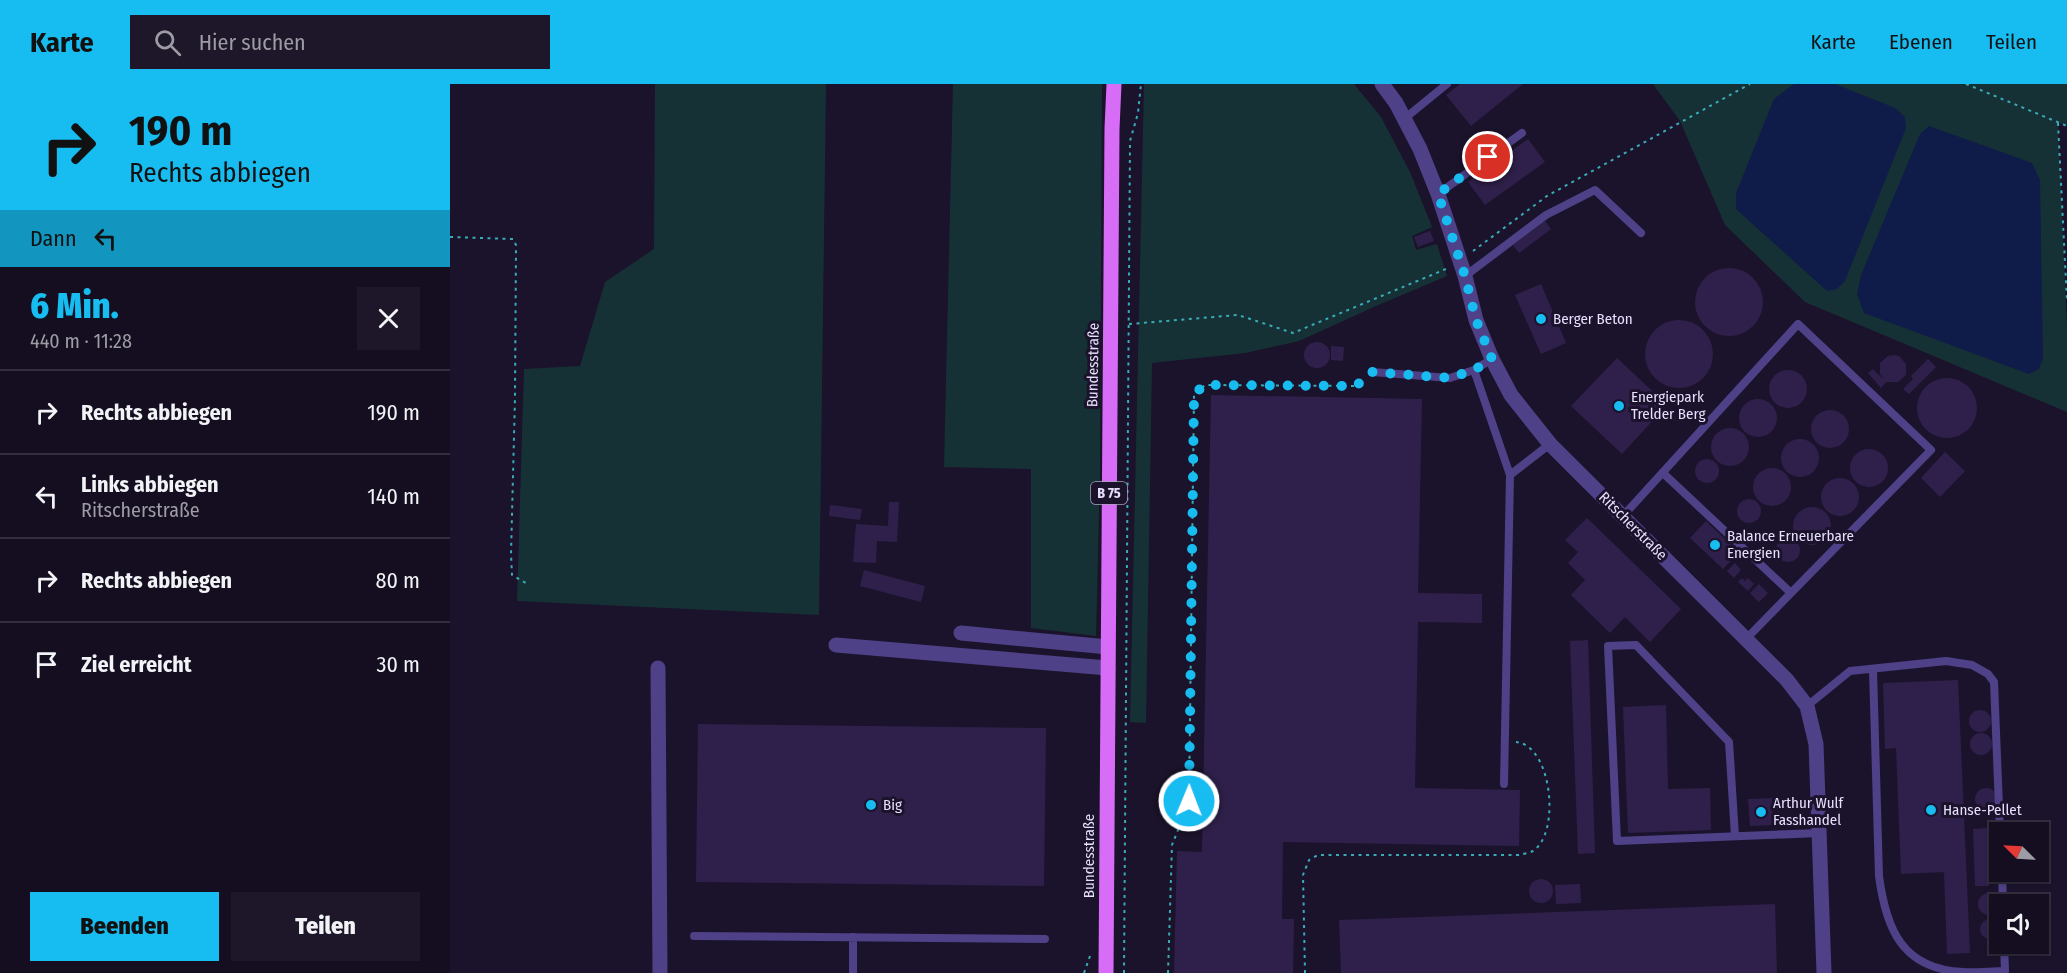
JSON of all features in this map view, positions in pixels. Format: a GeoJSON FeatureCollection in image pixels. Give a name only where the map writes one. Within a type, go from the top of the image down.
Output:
{"type":"FeatureCollection","features":[{"type":"Feature","properties":{"kind":"main road","name":"Bundesstraße"},"geometry":{"type":"LineString","coordinates":[[1106,973],[1114,84]]}},
{"type":"Feature","properties":{"kind":"street","name":"Ritscherstraße"},"geometry":{"type":"LineString","coordinates":[[1382,84],[1396,103],[1420,149],[1438,194],[1465,276],[1476,320],[1492,359],[1511,395],[1550,444],[1787,680],[1807,706],[1816,744],[1824,973]]}},
{"type":"Feature","properties":{"kind":"street"},"geometry":{"type":"LineString","coordinates":[[961,633],[1108,647]]}},
{"type":"Feature","properties":{"kind":"street"},"geometry":{"type":"LineString","coordinates":[[836,645],[1108,668]]}},
{"type":"Feature","properties":{"kind":"street"},"geometry":{"type":"LineString","coordinates":[[658,668],[660,973]]}},
{"type":"Feature","properties":{"kind":"lane"},"geometry":{"type":"LineString","coordinates":[[1404,119],[1447,84]]}},
{"type":"Feature","properties":{"kind":"lane"},"geometry":{"type":"LineString","coordinates":[[1438,194],[1522,133]]}},
{"type":"Feature","properties":{"kind":"lane"},"geometry":{"type":"LineString","coordinates":[[1465,276],[1546,215],[1595,190],[1641,233]]}},
{"type":"Feature","properties":{"kind":"lane"},"geometry":{"type":"LineString","coordinates":[[1623,516],[1798,324],[1931,450],[1746,639]]}},
{"type":"Feature","properties":{"kind":"lane"},"geometry":{"type":"LineString","coordinates":[[1372,372],[1450,378],[1474,370],[1492,359]]}},
{"type":"Feature","properties":{"kind":"lane"},"geometry":{"type":"LineString","coordinates":[[1474,370],[1510,475],[1504,784]]}},
{"type":"Feature","properties":{"kind":"lane"},"geometry":{"type":"LineString","coordinates":[[1510,475],[1550,444]]}},
{"type":"Feature","properties":{"kind":"lane"},"geometry":{"type":"LineString","coordinates":[[1663,472],[1791,593]]}},
{"type":"Feature","properties":{"kind":"lane"},"geometry":{"type":"LineString","coordinates":[[1734,836],[1729,742],[1636,645],[1608,646],[1617,841],[1819,833]]}},
{"type":"Feature","properties":{"kind":"lane"},"geometry":{"type":"LineString","coordinates":[[1807,706],[1850,671],[1946,661],[1972,664],[1988,674],[1994,682],[2000,822]]}},
{"type":"Feature","properties":{"kind":"lane"},"geometry":{"type":"LineString","coordinates":[[1874,670],[1880,876],[1883,902],[1892,931],[1909,953],[1931,965],[1962,972],[2005,971],[2004,954]]}},
{"type":"Feature","properties":{"kind":"lane"},"geometry":{"type":"LineString","coordinates":[[694,936],[1045,939]]}},
{"type":"Feature","properties":{"kind":"lane"},"geometry":{"type":"LineString","coordinates":[[853,937],[853,973]]}},
{"type":"Feature","properties":{"kind":"path"},"geometry":{"type":"LineString","coordinates":[[1124,973],[1130,141],[1138,113],[1141,84]]}},
{"type":"Feature","properties":{"kind":"path"},"geometry":{"type":"LineString","coordinates":[[1128,324],[1238,315],[1293,333],[1438,273],[1459,261],[1547,196],[1750,84]]}},
{"type":"Feature","properties":{"kind":"path"},"geometry":{"type":"LineString","coordinates":[[1966,84],[2067,126]]}},
{"type":"Feature","properties":{"kind":"path"},"geometry":{"type":"LineString","coordinates":[[2058,123],[2067,302]]}},
{"type":"Feature","properties":{"kind":"path"},"geometry":{"type":"LineString","coordinates":[[450,237],[513,239],[516,245],[511,554],[512,575],[526,583]]}},
{"type":"Feature","properties":{"kind":"path"},"geometry":{"type":"LineString","coordinates":[[1168,973],[1172,844],[1189,801],[1194,394],[1205,385],[1356,386],[1372,372]]}},
{"type":"Feature","properties":{"kind":"path"},"geometry":{"type":"LineString","coordinates":[[1305,973],[1303,875],[1309,860],[1318,855],[1519,855],[1533,851],[1541,842],[1548,827],[1548,780],[1539,760],[1530,749],[1521,742],[1505,741]]}},
{"type":"Feature","properties":{"kind":"green space"},"geometry":{"type":"Polygon","coordinates":[[[655,84],[826,84],[819,615],[517,601],[524,369],[580,366],[605,282],[654,249],[655,84]]]}},
{"type":"Feature","properties":{"kind":"green space"},"geometry":{"type":"Polygon","coordinates":[[[953,84],[1102,84],[1100,470],[1096,636],[1031,628],[1031,469],[944,467],[953,84]]]}},
{"type":"Feature","properties":{"kind":"green space"},"geometry":{"type":"Polygon","coordinates":[[[1144,84],[1354,84],[1381,117],[1410,172],[1432,227],[1412,236],[1416,250],[1437,244],[1447,276],[1299,341],[1245,353],[1152,363],[1146,723],[1130,722],[1144,84]]]}},
{"type":"Feature","properties":{"kind":"green space"},"geometry":{"type":"Polygon","coordinates":[[[1653,84],[2067,84],[2067,125],[2058,123],[2067,326],[2067,412],[1805,302],[1725,225],[1680,121],[1653,84]]]}},
{"type":"Feature","properties":{"kind":"water"},"geometry":{"type":"Polygon","coordinates":[[[1794,84],[1835,84],[1895,108],[1905,117],[1906,128],[1845,281],[1837,289],[1827,291],[1736,209],[1736,193],[1774,99],[1794,84]]]}},
{"type":"Feature","properties":{"kind":"water"},"geometry":{"type":"Polygon","coordinates":[[[1929,126],[2032,163],[2040,180],[2043,358],[2039,369],[2029,374],[1864,313],[1857,294],[1861,275],[1920,134],[1929,126]]]}},
{"type":"Feature","properties":{"kind":"building"},"geometry":{"type":"Polygon","coordinates":[[[1460,84],[1523,84],[1471,126],[1446,95],[1460,84]]]}},
{"type":"Feature","properties":{"kind":"building"},"geometry":{"type":"Polygon","coordinates":[[[1528,139],[1545,162],[1485,205],[1468,182],[1528,139]]]}},
{"type":"Feature","properties":{"kind":"building"},"geometry":{"type":"Polygon","coordinates":[[[1545,221],[1551,229],[1519,253],[1513,245],[1545,221]]]}},
{"type":"Feature","properties":{"kind":"building"},"geometry":{"type":"Polygon","coordinates":[[[1430,231],[1434,241],[1418,247],[1414,237],[1430,231]]]}},
{"type":"Feature","properties":{"kind":"building"},"geometry":{"type":"Polygon","coordinates":[[[1729,268],[1742,271],[1753,278],[1760,289],[1763,302],[1760,315],[1753,326],[1742,333],[1729,336],[1716,333],[1705,326],[1698,315],[1695,302],[1698,289],[1705,278],[1716,271],[1729,268]]]}},
{"type":"Feature","properties":{"kind":"building","name":"Berger Beton"},"geometry":{"type":"Polygon","coordinates":[[[1541,284],[1566,343],[1541,354],[1515,295],[1541,284]]]}},
{"type":"Feature","properties":{"kind":"building"},"geometry":{"type":"Polygon","coordinates":[[[1679,320],[1692,323],[1703,330],[1710,341],[1713,354],[1710,367],[1703,378],[1692,385],[1679,388],[1666,385],[1655,378],[1648,367],[1645,354],[1648,341],[1655,330],[1666,323],[1679,320]]]}},
{"type":"Feature","properties":{"kind":"building"},"geometry":{"type":"Polygon","coordinates":[[[1317,342],[1326,346],[1330,355],[1326,364],[1317,368],[1308,364],[1304,355],[1308,346],[1317,342]]]}},
{"type":"Feature","properties":{"kind":"building"},"geometry":{"type":"Polygon","coordinates":[[[1331,346],[1344,347],[1343,361],[1331,360],[1331,346]]]}},
{"type":"Feature","properties":{"kind":"building"},"geometry":{"type":"Polygon","coordinates":[[[1888,356],[1899,356],[1906,364],[1906,375],[1898,382],[1886,382],[1881,388],[1868,373],[1873,369],[1884,380],[1880,374],[1880,363],[1888,356]]]}},
{"type":"Feature","properties":{"kind":"building","name":"Energiepark Trelder Berg"},"geometry":{"type":"Polygon","coordinates":[[[1617,358],[1667,405],[1622,454],[1571,406],[1617,358]]]}},
{"type":"Feature","properties":{"kind":"building"},"geometry":{"type":"Polygon","coordinates":[[[1928,359],[1936,367],[1909,394],[1903,389],[1913,379],[1911,376],[1928,359]]]}},
{"type":"Feature","properties":{"kind":"building"},"geometry":{"type":"Polygon","coordinates":[[[1788,370],[1801,376],[1807,389],[1801,402],[1788,408],[1775,402],[1769,389],[1775,376],[1788,370]]]}},
{"type":"Feature","properties":{"kind":"building"},"geometry":{"type":"Polygon","coordinates":[[[1947,378],[1968,387],[1977,408],[1968,429],[1947,438],[1926,429],[1917,408],[1926,387],[1947,378]]]}},
{"type":"Feature","properties":{"kind":"building"},"geometry":{"type":"Polygon","coordinates":[[[1211,395],[1422,399],[1418,593],[1482,594],[1482,623],[1418,622],[1415,788],[1520,790],[1519,846],[1283,842],[1282,919],[1294,919],[1293,973],[1174,973],[1177,851],[1202,852],[1211,395]]]}},
{"type":"Feature","properties":{"kind":"building"},"geometry":{"type":"Polygon","coordinates":[[[1758,399],[1771,405],[1777,418],[1771,431],[1758,437],[1745,431],[1739,418],[1745,405],[1758,399]]]}},
{"type":"Feature","properties":{"kind":"building"},"geometry":{"type":"Polygon","coordinates":[[[1830,410],[1843,416],[1849,429],[1843,442],[1830,448],[1817,442],[1811,429],[1817,416],[1830,410]]]}},
{"type":"Feature","properties":{"kind":"building"},"geometry":{"type":"Polygon","coordinates":[[[1730,428],[1743,434],[1749,447],[1743,460],[1730,466],[1717,460],[1711,447],[1717,434],[1730,428]]]}},
{"type":"Feature","properties":{"kind":"building"},"geometry":{"type":"Polygon","coordinates":[[[1800,439],[1813,445],[1819,458],[1813,471],[1800,477],[1787,471],[1781,458],[1787,445],[1800,439]]]}},
{"type":"Feature","properties":{"kind":"building"},"geometry":{"type":"Polygon","coordinates":[[[1869,449],[1882,455],[1888,468],[1882,481],[1869,487],[1856,481],[1850,468],[1856,455],[1869,449]]]}},
{"type":"Feature","properties":{"kind":"building"},"geometry":{"type":"Polygon","coordinates":[[[1945,452],[1965,471],[1940,497],[1921,478],[1945,452]]]}},
{"type":"Feature","properties":{"kind":"building"},"geometry":{"type":"Polygon","coordinates":[[[1707,459],[1712,460],[1718,466],[1718,476],[1712,482],[1707,483],[1702,482],[1696,476],[1695,471],[1696,466],[1702,460],[1707,459]]]}},
{"type":"Feature","properties":{"kind":"building"},"geometry":{"type":"Polygon","coordinates":[[[1772,468],[1785,474],[1791,487],[1785,500],[1772,506],[1759,500],[1753,487],[1759,474],[1772,468]]]}},
{"type":"Feature","properties":{"kind":"building"},"geometry":{"type":"Polygon","coordinates":[[[1840,478],[1853,484],[1859,497],[1853,510],[1840,516],[1827,510],[1821,497],[1827,484],[1840,478]]]}},
{"type":"Feature","properties":{"kind":"building"},"geometry":{"type":"Polygon","coordinates":[[[1749,499],[1754,500],[1760,506],[1760,516],[1754,522],[1749,523],[1744,522],[1738,516],[1737,511],[1738,506],[1744,500],[1749,499]]]}},
{"type":"Feature","properties":{"kind":"building"},"geometry":{"type":"Polygon","coordinates":[[[889,502],[899,502],[897,542],[877,541],[876,563],[853,562],[856,524],[888,526],[889,502]]]}},
{"type":"Feature","properties":{"kind":"building"},"geometry":{"type":"Polygon","coordinates":[[[830,505],[862,509],[860,520],[829,516],[830,505]]]}},
{"type":"Feature","properties":{"kind":"building"},"geometry":{"type":"Polygon","coordinates":[[[1812,507],[1825,513],[1831,526],[1825,539],[1812,545],[1799,539],[1793,526],[1799,513],[1812,507]]]}},
{"type":"Feature","properties":{"kind":"building"},"geometry":{"type":"Polygon","coordinates":[[[1587,518],[1681,609],[1650,642],[1625,617],[1610,633],[1571,595],[1585,580],[1568,563],[1578,552],[1565,540],[1587,518]]]}},
{"type":"Feature","properties":{"kind":"building","name":"Balance Erneuerbare Energien"},"geometry":{"type":"Polygon","coordinates":[[[1706,521],[1739,552],[1723,569],[1690,538],[1706,521]]]}},
{"type":"Feature","properties":{"kind":"building"},"geometry":{"type":"Polygon","coordinates":[[[1788,538],[1793,539],[1799,545],[1799,555],[1793,561],[1788,562],[1783,561],[1777,555],[1776,550],[1777,545],[1783,539],[1788,538]]]}},
{"type":"Feature","properties":{"kind":"building"},"geometry":{"type":"Polygon","coordinates":[[[1735,563],[1741,570],[1734,578],[1727,571],[1735,563]]]}},
{"type":"Feature","properties":{"kind":"building"},"geometry":{"type":"Polygon","coordinates":[[[864,570],[925,586],[921,602],[860,586],[864,570]]]}},
{"type":"Feature","properties":{"kind":"building"},"geometry":{"type":"Polygon","coordinates":[[[1742,578],[1745,581],[1748,578],[1754,584],[1748,591],[1738,582],[1742,578]]]}},
{"type":"Feature","properties":{"kind":"building"},"geometry":{"type":"Polygon","coordinates":[[[1759,584],[1768,593],[1759,602],[1750,593],[1759,584]]]}},
{"type":"Feature","properties":{"kind":"building"},"geometry":{"type":"Polygon","coordinates":[[[1588,640],[1595,853],[1578,854],[1570,641],[1588,640]]]}},
{"type":"Feature","properties":{"kind":"building","name":"Hanse-Pellet"},"geometry":{"type":"Polygon","coordinates":[[[1958,680],[1970,953],[1947,954],[1944,872],[1901,874],[1896,748],[1885,749],[1883,683],[1958,680]]]}},
{"type":"Feature","properties":{"kind":"building"},"geometry":{"type":"Polygon","coordinates":[[[1666,705],[1668,789],[1710,788],[1711,830],[1628,833],[1623,707],[1666,705]]]}},
{"type":"Feature","properties":{"kind":"building"},"geometry":{"type":"Polygon","coordinates":[[[1980,710],[1988,713],[1991,721],[1988,729],[1980,732],[1972,729],[1969,721],[1972,713],[1980,710]]]}},
{"type":"Feature","properties":{"kind":"building","name":"Big"},"geometry":{"type":"Polygon","coordinates":[[[698,724],[1046,728],[1044,886],[696,882],[698,724]]]}},
{"type":"Feature","properties":{"kind":"building"},"geometry":{"type":"Polygon","coordinates":[[[1981,733],[1989,736],[1992,744],[1989,752],[1981,755],[1973,752],[1970,744],[1973,736],[1981,733]]]}},
{"type":"Feature","properties":{"kind":"building"},"geometry":{"type":"Polygon","coordinates":[[[1986,788],[1994,791],[1997,799],[1994,807],[1986,810],[1978,807],[1975,799],[1978,791],[1986,788]]]}},
{"type":"Feature","properties":{"kind":"building","name":"Arthur Wulf Fasshandel"},"geometry":{"type":"Polygon","coordinates":[[[1772,798],[1773,825],[1750,826],[1748,799],[1772,798]]]}},
{"type":"Feature","properties":{"kind":"building"},"geometry":{"type":"Polygon","coordinates":[[[1988,828],[1989,886],[1975,886],[1973,829],[1988,828]]]}},
{"type":"Feature","properties":{"kind":"building"},"geometry":{"type":"Polygon","coordinates":[[[1541,879],[1550,882],[1553,891],[1550,900],[1541,903],[1532,900],[1529,891],[1532,882],[1541,879]]]}},
{"type":"Feature","properties":{"kind":"building"},"geometry":{"type":"Polygon","coordinates":[[[1580,884],[1581,903],[1556,904],[1555,885],[1580,884]]]}},
{"type":"Feature","properties":{"kind":"building"},"geometry":{"type":"Polygon","coordinates":[[[1989,893],[1993,894],[1989,894],[1989,915],[1981,912],[1978,904],[1981,896],[1989,893]]]}},
{"type":"Feature","properties":{"kind":"building"},"geometry":{"type":"Polygon","coordinates":[[[1775,904],[1777,973],[1341,973],[1339,920],[1775,904]]]}},
{"type":"Feature","properties":{"kind":"building"},"geometry":{"type":"Polygon","coordinates":[[[1989,919],[1989,939],[1980,933],[1980,925],[1989,919]]]}},
{"type":"Feature","properties":{"kind":"place","name":"Berger Beton"},"geometry":{"type":"Point","coordinates":[1541,319]}},
{"type":"Feature","properties":{"kind":"place","name":"Energiepark Trelder Berg"},"geometry":{"type":"Point","coordinates":[1619,406]}},
{"type":"Feature","properties":{"kind":"place","name":"Balance Erneuerbare Energien"},"geometry":{"type":"Point","coordinates":[1715,545]}},
{"type":"Feature","properties":{"kind":"place","name":"Big"},"geometry":{"type":"Point","coordinates":[871,805]}},
{"type":"Feature","properties":{"kind":"place","name":"Hanse-Pellet"},"geometry":{"type":"Point","coordinates":[1931,810]}},
{"type":"Feature","properties":{"kind":"place","name":"Arthur Wulf Fasshandel"},"geometry":{"type":"Point","coordinates":[1761,812]}},
{"type":"Feature","properties":{"kind":"route"},"geometry":{"type":"LineString","coordinates":[[1189,801],[1194,394],[1205,385],[1356,386],[1372,372],[1450,378],[1474,370],[1492,359],[1476,320],[1465,276],[1438,194],[1488,157]]}}]}
